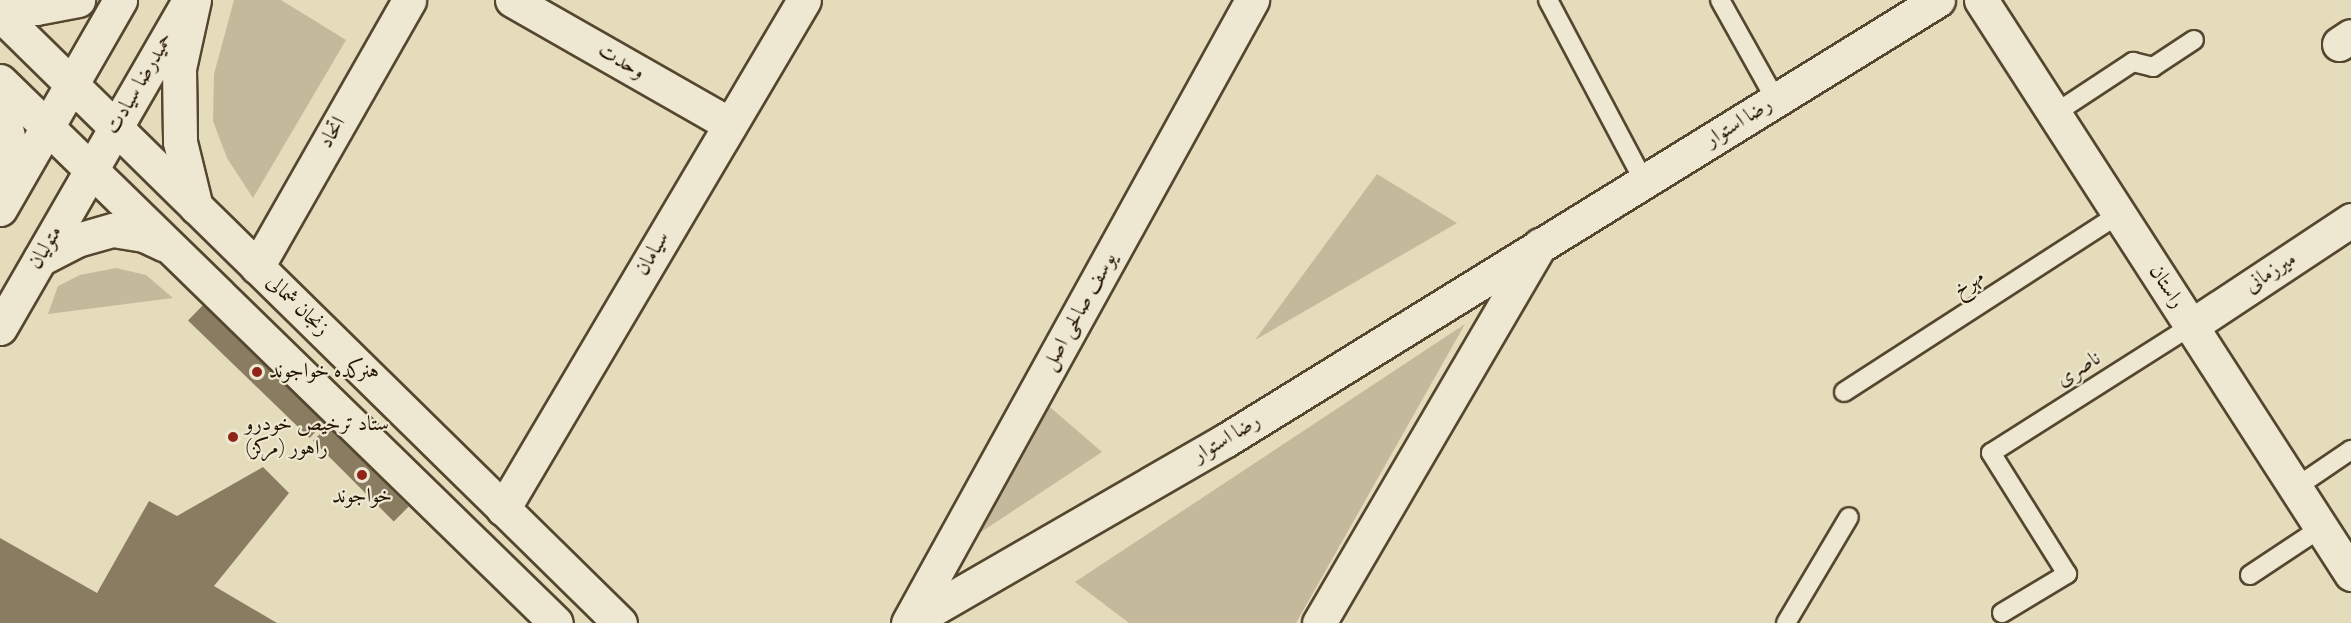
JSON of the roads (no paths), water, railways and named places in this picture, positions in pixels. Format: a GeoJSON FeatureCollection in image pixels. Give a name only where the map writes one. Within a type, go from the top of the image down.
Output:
{"type":"FeatureCollection","features":[{"type":"Feature","properties":{"kind":"street"},"geometry":{"type":"LineString","coordinates":[[0,6],[36,8],[78,0]]}},
{"type":"Feature","properties":{"kind":"street"},"geometry":{"type":"LineString","coordinates":[[0,209],[120,0]]}},
{"type":"Feature","properties":{"kind":"street"},"geometry":{"type":"LineString","coordinates":[[192,0],[179,68],[180,141],[196,207]]}},
{"type":"Feature","properties":{"kind":"street","name":"حمیدرضا سیادت"},"geometry":{"type":"LineString","coordinates":[[92,169],[192,0]]}},
{"type":"Feature","properties":{"kind":"street","name":"اتحاد"},"geometry":{"type":"LineString","coordinates":[[257,267],[408,0]]}},
{"type":"Feature","properties":{"kind":"street","name":"وحدت"},"geometry":{"type":"LineString","coordinates":[[512,0],[729,124]]}},
{"type":"Feature","properties":{"kind":"street","name":"سیامان"},"geometry":{"type":"LineString","coordinates":[[503,508],[804,0]]}},
{"type":"Feature","properties":{"kind":"street","name":"یوسف صالحی اصل"},"geometry":{"type":"LineString","coordinates":[[908,623],[1252,0]]}},
{"type":"Feature","properties":{"kind":"street","name":"رضا استوار"},"geometry":{"type":"LineString","coordinates":[[908,623],[1226,440],[1938,0]]}},
{"type":"Feature","properties":{"kind":"street","name":"راستان"},"geometry":{"type":"LineString","coordinates":[[1981,0],[2351,574]]}},
{"type":"Feature","properties":{"kind":"street","name":"زنجان شمالی"},"geometry":{"type":"LineString","coordinates":[[0,14],[620,623]]}},
{"type":"Feature","properties":{"kind":"street"},"geometry":{"type":"LineString","coordinates":[[0,81],[556,623]]}},
{"type":"Feature","properties":{"kind":"street"},"geometry":{"type":"LineString","coordinates":[[0,101],[9,141],[0,202]]}},
{"type":"Feature","properties":{"kind":"street","name":"متولیان"},"geometry":{"type":"LineString","coordinates":[[0,328],[92,169]]}},
{"type":"Feature","properties":{"kind":"street","name":"میرزمانی"},"geometry":{"type":"LineString","coordinates":[[2191,326],[2351,220]]}},
{"type":"Feature","properties":{"kind":"street"},"geometry":{"type":"LineString","coordinates":[[40,259],[77,240],[113,230],[144,235],[174,250]]}},
{"type":"Feature","properties":{"kind":"street","name":"رضا استوار"},"geometry":{"type":"LineString","coordinates":[[1319,623],[1540,245]]}},
{"type":"Feature","properties":{"kind":"lane"},"geometry":{"type":"LineString","coordinates":[[1548,0],[1644,181]]}},
{"type":"Feature","properties":{"kind":"lane"},"geometry":{"type":"LineString","coordinates":[[1720,0],[1776,100]]}},
{"type":"Feature","properties":{"kind":"lane"},"geometry":{"type":"LineString","coordinates":[[2054,114],[2133,62],[2153,67],[2194,40]]}},
{"type":"Feature","properties":{"kind":"lane","name":"مهرخ"},"geometry":{"type":"LineString","coordinates":[[1844,392],[2119,214]]}},
{"type":"Feature","properties":{"kind":"lane","name":"ناصری"},"geometry":{"type":"LineString","coordinates":[[2002,613],[2067,574],[1991,453],[2191,326]]}},
{"type":"Feature","properties":{"kind":"lane"},"geometry":{"type":"LineString","coordinates":[[2295,488],[2351,450]]}},
{"type":"Feature","properties":{"kind":"lane"},"geometry":{"type":"LineString","coordinates":[[1786,623],[1849,517]]}},
{"type":"Feature","properties":{"kind":"lane"},"geometry":{"type":"LineString","coordinates":[[2250,575],[2321,528]]}},
{"type":"Feature","properties":{"kind":"place","name":"هنرکده خواجوند"},"geometry":{"type":"Point","coordinates":[257,372]}},
{"type":"Feature","properties":{"kind":"place","name":"ستاد ترخیص خودرو راهور (مرکز)"},"geometry":{"type":"Point","coordinates":[233,437]}},
{"type":"Feature","properties":{"kind":"place","name":"خواجوند"},"geometry":{"type":"Point","coordinates":[362,475]}}]}
